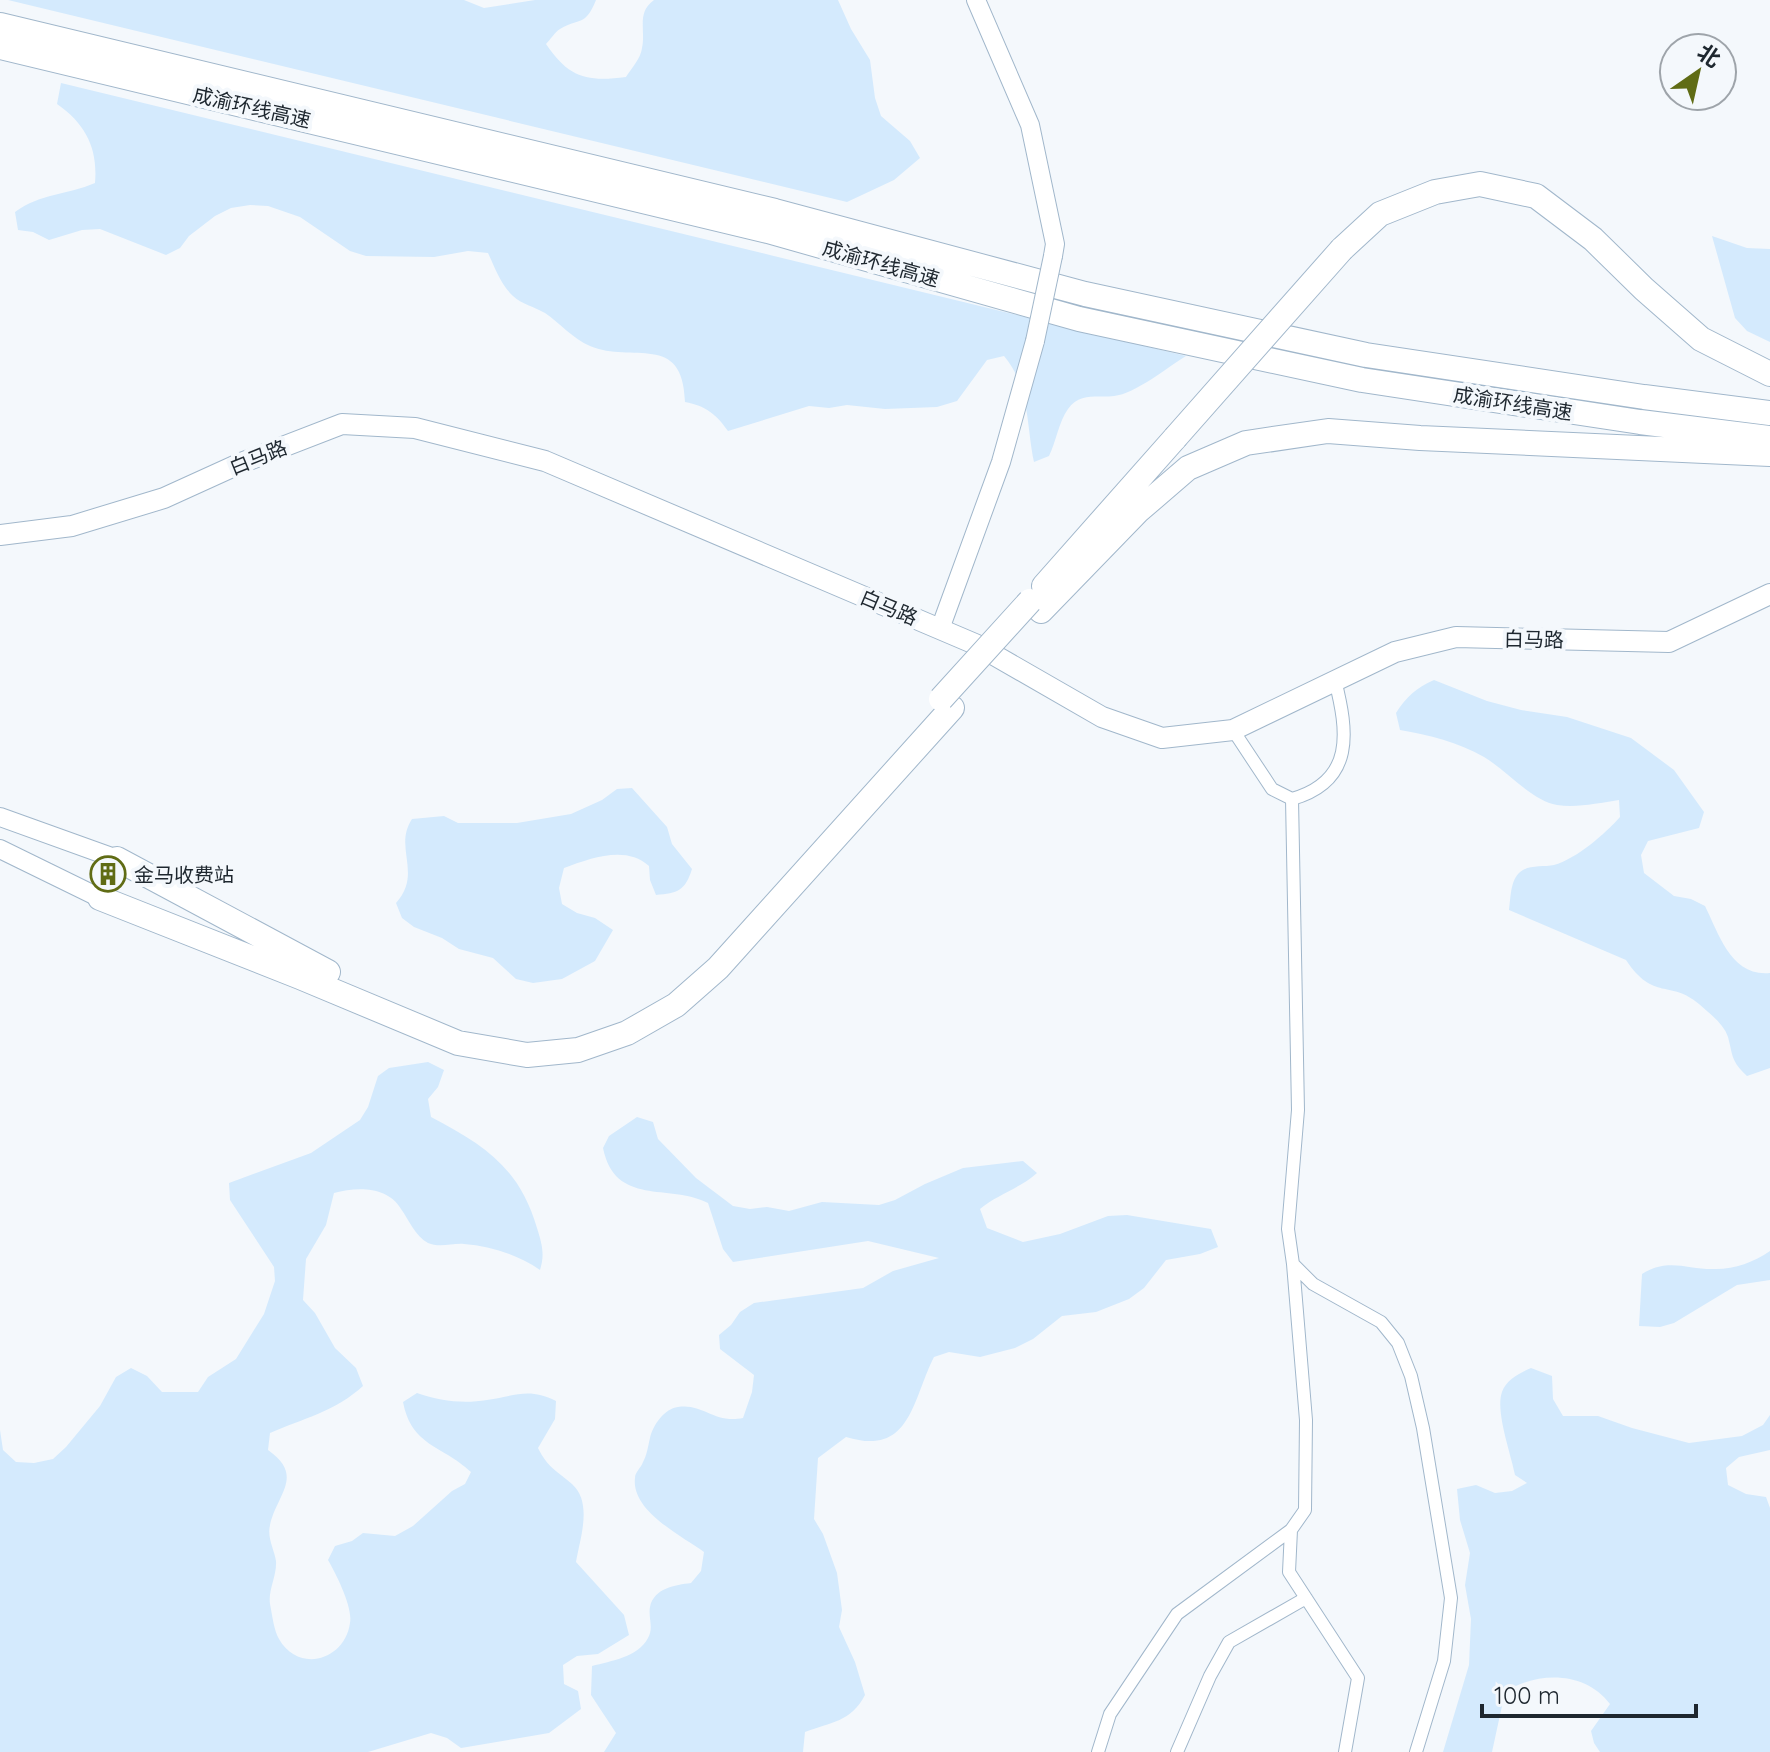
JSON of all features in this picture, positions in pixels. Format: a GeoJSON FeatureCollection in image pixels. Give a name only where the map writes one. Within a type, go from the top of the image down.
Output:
{"type":"FeatureCollection","features":[{"type":"Feature","properties":{"kind":"highway","name":"成渝环线高速"},"geometry":{"type":"LineString","coordinates":[[0,25],[775,211],[1085,294],[1366,355],[1770,413]]}},
{"type":"Feature","properties":{"kind":"highway","name":"成渝环线高速"},"geometry":{"type":"LineString","coordinates":[[0,47],[768,231],[1079,319],[1362,380],[1625,420],[1770,438]]}},
{"type":"Feature","properties":{"kind":"highway"},"geometry":{"type":"LineString","coordinates":[[117,859],[305,962],[412,1010],[463,1028],[524,1040],[576,1034],[614,1021],[668,993],[709,958],[1035,606],[1175,438],[1342,249],[1380,214],[1435,192],[1480,184],[1536,196],[1593,239],[1701,339],[1770,374]]}},
{"type":"Feature","properties":{"kind":"highway"},"geometry":{"type":"LineString","coordinates":[[1035,606],[1188,468],[1246,443],[1328,431],[1770,454]]}},
{"type":"Feature","properties":{"kind":"highway"},"geometry":{"type":"LineString","coordinates":[[100,898],[458,1043],[527,1055],[578,1050],[627,1033],[676,1005],[718,968],[946,704]]}},
{"type":"Feature","properties":{"kind":"main road","name":"白马路"},"geometry":{"type":"LineString","coordinates":[[0,535],[72,526],[164,498],[241,463],[342,424],[415,428],[545,461],[975,644],[1102,717],[1162,738],[1233,730],[1395,652],[1456,637],[1669,642],[1770,594]]}},
{"type":"Feature","properties":{"kind":"street"},"geometry":{"type":"LineString","coordinates":[[940,629],[1001,462],[1035,341],[1055,244],[1030,125],[976,0]]}},
{"type":"Feature","properties":{"kind":"street"},"geometry":{"type":"LineString","coordinates":[[1233,730],[1272,789],[1292,799],[1313,793],[1332,774],[1345,749],[1344,718],[1335,680]]}},
{"type":"Feature","properties":{"kind":"street"},"geometry":{"type":"LineString","coordinates":[[1098,1752],[1110,1714],[1177,1614],[1291,1530],[1305,1510],[1306,1420],[1288,1229],[1298,1084],[1292,799]]}},
{"type":"Feature","properties":{"kind":"street"},"geometry":{"type":"LineString","coordinates":[[0,817],[117,859]]}},
{"type":"Feature","properties":{"kind":"street"},"geometry":{"type":"LineString","coordinates":[[0,849],[100,898]]}},
{"type":"Feature","properties":{"kind":"street"},"geometry":{"type":"LineString","coordinates":[[1293,1264],[1313,1284],[1381,1322],[1398,1343],[1411,1376],[1451,1598],[1444,1661],[1416,1752]]}},
{"type":"Feature","properties":{"kind":"street"},"geometry":{"type":"LineString","coordinates":[[1291,1530],[1289,1572],[1358,1678],[1345,1752]]}},
{"type":"Feature","properties":{"kind":"street"},"geometry":{"type":"LineString","coordinates":[[1177,1752],[1210,1676],[1229,1642],[1306,1598]]}},
{"type":"Feature","properties":{"kind":"shaded area"},"geometry":{"type":"Polygon","coordinates":[[[8,0],[464,0],[484,8],[535,0],[596,0],[585,18],[560,29],[546,44],[571,71],[600,79],[626,77],[633,67],[641,52],[645,10],[654,0],[838,0],[870,60],[875,98],[881,116],[910,141],[920,158],[894,180],[847,202],[8,0]]]}},
{"type":"Feature","properties":{"kind":"shaded area"},"geometry":{"type":"Polygon","coordinates":[[[61,83],[1186,356],[1132,390],[1114,396],[1078,400],[1062,419],[1049,456],[1034,462],[1023,393],[1004,356],[987,360],[957,401],[937,407],[885,409],[847,405],[829,408],[809,406],[728,431],[710,412],[685,402],[682,380],[675,366],[665,358],[652,354],[606,351],[584,343],[545,313],[513,296],[502,282],[488,253],[468,251],[434,257],[366,256],[350,251],[300,217],[268,206],[250,205],[231,208],[215,216],[189,236],[180,248],[166,255],[100,229],[82,230],[49,240],[33,232],[18,230],[15,212],[44,198],[95,183],[94,159],[88,138],[76,120],[57,104],[61,83]]]}},
{"type":"Feature","properties":{"kind":"shaded area"},"geometry":{"type":"Polygon","coordinates":[[[1712,236],[1747,248],[1770,249],[1770,342],[1747,331],[1735,318],[1712,236]]]}},
{"type":"Feature","properties":{"kind":"shaded area"},"geometry":{"type":"Polygon","coordinates":[[[1434,680],[1487,701],[1567,717],[1631,738],[1674,770],[1704,812],[1699,828],[1648,841],[1641,855],[1644,873],[1674,896],[1705,906],[1721,941],[1736,961],[1745,968],[1770,973],[1770,1068],[1747,1076],[1735,1062],[1723,1028],[1689,997],[1645,981],[1626,960],[1509,910],[1512,888],[1519,873],[1530,867],[1563,862],[1590,845],[1620,817],[1619,800],[1572,806],[1547,802],[1464,747],[1400,730],[1396,713],[1400,707],[1417,690],[1434,680]]]}},
{"type":"Feature","properties":{"kind":"shaded area"},"geometry":{"type":"Polygon","coordinates":[[[632,788],[667,827],[672,844],[692,869],[680,890],[656,895],[649,866],[630,856],[608,855],[564,868],[559,888],[562,904],[577,913],[595,918],[613,930],[595,961],[562,979],[533,983],[516,979],[493,958],[459,949],[402,918],[396,903],[407,881],[405,840],[412,819],[444,816],[458,823],[517,823],[571,814],[602,800],[617,789],[632,788]]]}},
{"type":"Feature","properties":{"kind":"shaded area"},"geometry":{"type":"Polygon","coordinates":[[[428,1062],[444,1070],[438,1087],[428,1099],[431,1117],[483,1148],[510,1173],[537,1228],[542,1249],[540,1270],[494,1249],[428,1243],[416,1232],[395,1201],[380,1192],[362,1189],[334,1193],[326,1225],[306,1259],[303,1300],[315,1313],[335,1348],[356,1368],[363,1386],[330,1408],[270,1433],[268,1450],[279,1459],[287,1477],[269,1530],[276,1561],[270,1599],[276,1632],[288,1650],[298,1656],[309,1659],[331,1654],[340,1646],[350,1623],[346,1600],[328,1560],[335,1546],[352,1541],[363,1533],[395,1536],[413,1526],[452,1491],[465,1484],[471,1472],[421,1437],[407,1417],[403,1402],[417,1393],[443,1400],[469,1402],[530,1393],[556,1401],[555,1419],[538,1448],[549,1464],[572,1484],[582,1501],[584,1511],[576,1562],[624,1615],[629,1635],[598,1654],[577,1656],[563,1665],[564,1684],[578,1691],[581,1709],[549,1733],[461,1748],[447,1738],[431,1733],[368,1752],[0,1752],[0,1430],[3,1450],[16,1462],[34,1463],[53,1459],[66,1447],[100,1406],[116,1377],[131,1368],[147,1376],[162,1392],[198,1392],[208,1377],[236,1359],[264,1314],[275,1281],[274,1267],[230,1200],[229,1183],[311,1153],[360,1120],[368,1107],[378,1076],[389,1068],[428,1062]]]}},
{"type":"Feature","properties":{"kind":"shaded area"},"geometry":{"type":"Polygon","coordinates":[[[637,1117],[653,1122],[658,1139],[696,1178],[733,1206],[789,1211],[822,1202],[879,1205],[963,1168],[1023,1161],[1037,1173],[980,1209],[987,1228],[1023,1242],[1060,1234],[1108,1216],[1127,1215],[1211,1229],[1218,1247],[1200,1254],[1166,1260],[1144,1288],[1129,1299],[1096,1312],[1062,1316],[1033,1339],[1015,1348],[980,1357],[949,1352],[934,1357],[914,1406],[897,1432],[884,1439],[868,1441],[846,1437],[818,1458],[814,1519],[823,1534],[837,1573],[842,1610],[839,1627],[855,1662],[865,1695],[847,1716],[805,1732],[803,1752],[604,1752],[616,1733],[591,1695],[592,1666],[623,1657],[644,1644],[651,1630],[652,1601],[666,1589],[691,1583],[701,1571],[704,1552],[649,1512],[636,1490],[635,1476],[646,1456],[654,1428],[668,1411],[687,1407],[724,1418],[743,1418],[754,1375],[720,1349],[719,1335],[740,1312],[754,1303],[863,1288],[893,1271],[939,1258],[868,1241],[733,1262],[723,1249],[708,1203],[693,1197],[631,1186],[619,1179],[609,1166],[603,1148],[609,1136],[637,1117]]]}},
{"type":"Feature","properties":{"kind":"shaded area"},"geometry":{"type":"Polygon","coordinates":[[[1770,1251],[1770,1280],[1737,1285],[1674,1323],[1660,1327],[1639,1326],[1642,1274],[1670,1265],[1730,1268],[1751,1262],[1770,1251]]]}},
{"type":"Feature","properties":{"kind":"shaded area"},"geometry":{"type":"Polygon","coordinates":[[[1531,1368],[1552,1376],[1553,1399],[1563,1416],[1598,1416],[1689,1443],[1742,1436],[1763,1425],[1770,1415],[1770,1450],[1739,1457],[1726,1468],[1728,1485],[1746,1494],[1766,1497],[1770,1508],[1770,1752],[1600,1752],[1591,1731],[1610,1704],[1588,1685],[1574,1680],[1546,1678],[1532,1680],[1505,1692],[1492,1752],[1443,1752],[1469,1665],[1471,1619],[1465,1585],[1470,1553],[1460,1520],[1457,1489],[1476,1485],[1495,1493],[1512,1491],[1527,1483],[1515,1475],[1500,1400],[1507,1384],[1531,1368]]]}},
{"type":"Feature","properties":{"kind":"place","name":"金马收费站"},"geometry":{"type":"Point","coordinates":[108,874]}}]}
